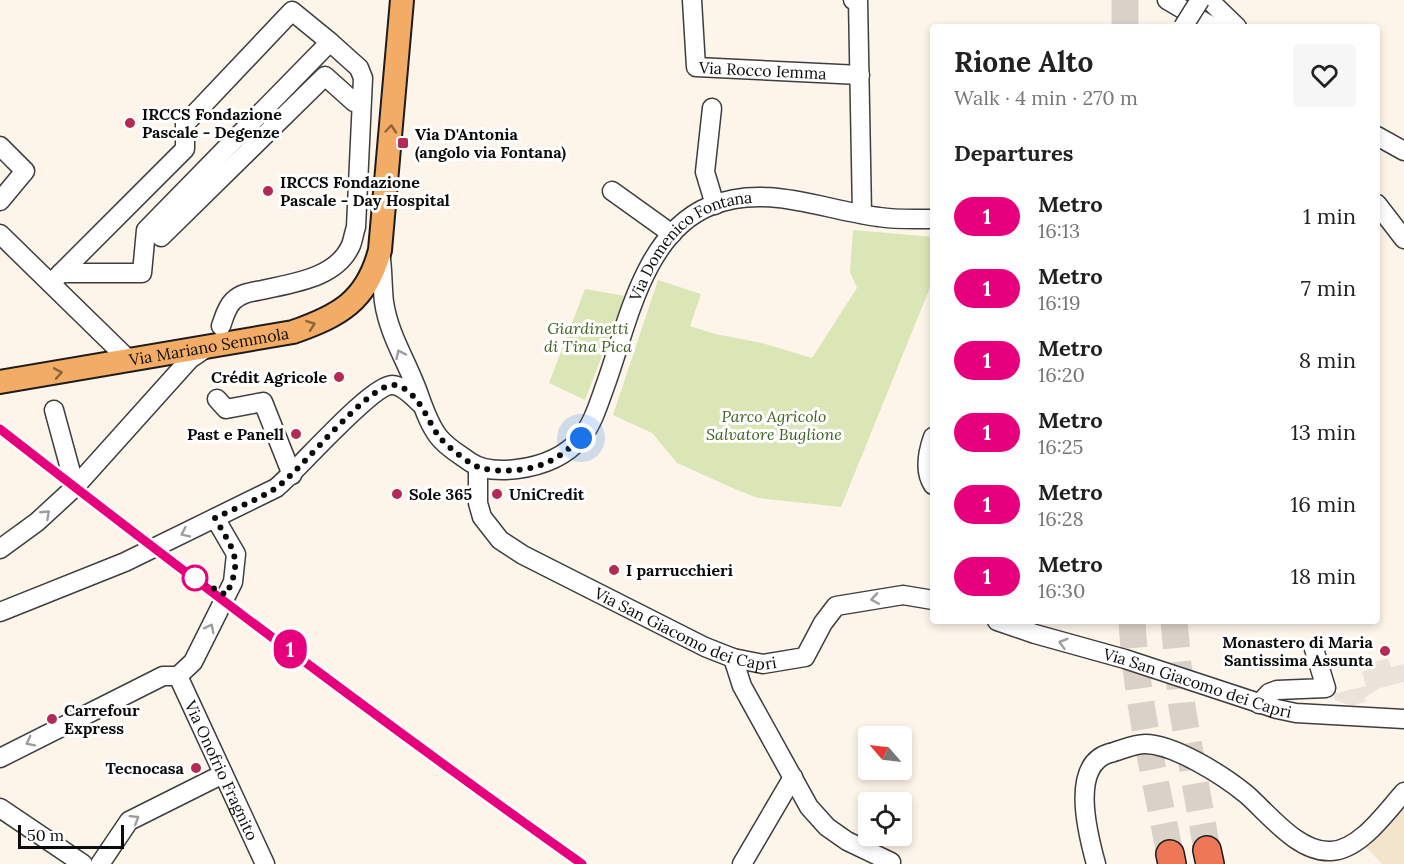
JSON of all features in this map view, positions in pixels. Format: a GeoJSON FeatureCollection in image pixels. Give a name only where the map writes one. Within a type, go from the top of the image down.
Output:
{"type":"FeatureCollection","features":[{"type":"Feature","properties":{"kind":"main road","name":"Via Mariano Semmola"},"geometry":{"type":"LineString","coordinates":[[0,382],[129,360],[215,336],[292,332],[326,320],[345,309],[370,279],[380,250],[402,0]]}},
{"type":"Feature","properties":{"kind":"street","name":"Via Rocco Iemma"},"geometry":{"type":"LineString","coordinates":[[692,0],[696,67],[860,75]]}},
{"type":"Feature","properties":{"kind":"street"},"geometry":{"type":"LineString","coordinates":[[853,0],[858,0],[862,214]]}},
{"type":"Feature","properties":{"kind":"street"},"geometry":{"type":"LineString","coordinates":[[1167,0],[1208,24]]}},
{"type":"Feature","properties":{"kind":"street"},"geometry":{"type":"LineString","coordinates":[[1185,24],[1200,0]]}},
{"type":"Feature","properties":{"kind":"street"},"geometry":{"type":"LineString","coordinates":[[1209,0],[1235,24]]}},
{"type":"Feature","properties":{"kind":"street"},"geometry":{"type":"LineString","coordinates":[[0,549],[37,522],[75,487],[190,359],[215,336],[232,302],[242,294],[302,281],[324,273],[344,257],[351,245],[356,227],[363,78],[359,68],[292,11],[185,124],[185,149],[56,278]]}},
{"type":"Feature","properties":{"kind":"street"},"geometry":{"type":"LineString","coordinates":[[56,278],[142,273],[146,230],[330,42]]}},
{"type":"Feature","properties":{"kind":"street"},"geometry":{"type":"LineString","coordinates":[[161,237],[325,76],[354,102],[361,104]]}},
{"type":"Feature","properties":{"kind":"street"},"geometry":{"type":"LineString","coordinates":[[712,108],[705,172],[715,205]]}},
{"type":"Feature","properties":{"kind":"street"},"geometry":{"type":"LineString","coordinates":[[1380,138],[1404,151]]}},
{"type":"Feature","properties":{"kind":"street"},"geometry":{"type":"LineString","coordinates":[[0,146],[25,171],[0,201]]}},
{"type":"Feature","properties":{"kind":"street"},"geometry":{"type":"LineString","coordinates":[[612,191],[672,234]]}},
{"type":"Feature","properties":{"kind":"street","name":"Via Domenico Fontana"},"geometry":{"type":"LineString","coordinates":[[478,468],[507,470],[534,467],[551,461],[581,438],[594,416],[641,282],[666,239],[685,222],[709,207],[739,198],[764,196],[781,197],[879,217],[930,219]]}},
{"type":"Feature","properties":{"kind":"street"},"geometry":{"type":"LineString","coordinates":[[1380,208],[1404,239]]}},
{"type":"Feature","properties":{"kind":"street"},"geometry":{"type":"LineString","coordinates":[[0,234],[56,278],[129,360]]}},
{"type":"Feature","properties":{"kind":"street"},"geometry":{"type":"LineString","coordinates":[[380,250],[384,302],[393,336],[422,405],[437,435],[445,444],[478,468]]}},
{"type":"Feature","properties":{"kind":"street"},"geometry":{"type":"LineString","coordinates":[[0,612],[125,562],[276,488],[292,475],[364,401],[383,387],[393,385],[401,387],[422,405]]}},
{"type":"Feature","properties":{"kind":"street"},"geometry":{"type":"LineString","coordinates":[[217,399],[226,410],[263,402],[292,475]]}},
{"type":"Feature","properties":{"kind":"street"},"geometry":{"type":"LineString","coordinates":[[54,410],[75,487]]}},
{"type":"Feature","properties":{"kind":"street"},"geometry":{"type":"LineString","coordinates":[[930,444],[927,452],[930,480]]}},
{"type":"Feature","properties":{"kind":"street","name":"Via San Giacomo dei Capri"},"geometry":{"type":"LineString","coordinates":[[478,468],[478,503],[482,517],[500,540],[523,555],[608,599],[705,647],[733,658],[763,664],[805,657],[823,623],[836,606],[903,595],[930,600]]}},
{"type":"Feature","properties":{"kind":"street"},"geometry":{"type":"LineString","coordinates":[[0,758],[163,676],[178,676],[193,662],[233,582],[236,554],[215,518]]}},
{"type":"Feature","properties":{"kind":"street","name":"Via San Giacomo dei Capri"},"geometry":{"type":"LineString","coordinates":[[1027,626],[1093,651],[1125,659],[1259,704],[1296,712],[1404,719]]}},
{"type":"Feature","properties":{"kind":"street"},"geometry":{"type":"LineString","coordinates":[[1259,704],[1269,693],[1277,690],[1326,688],[1314,649]]}},
{"type":"Feature","properties":{"kind":"street"},"geometry":{"type":"LineString","coordinates":[[733,658],[742,686],[809,807],[827,827],[847,841],[892,863]]}},
{"type":"Feature","properties":{"kind":"street","name":"Via Onofrio Fragnito"},"geometry":{"type":"LineString","coordinates":[[178,676],[265,864]]}},
{"type":"Feature","properties":{"kind":"street"},"geometry":{"type":"LineString","coordinates":[[1096,864],[1090,841],[1085,798],[1086,780],[1092,764],[1105,754],[1144,744],[1164,746],[1221,775],[1247,795],[1289,835],[1314,848],[1331,851],[1348,846],[1367,832],[1404,792]]}},
{"type":"Feature","properties":{"kind":"street"},"geometry":{"type":"LineString","coordinates":[[100,864],[129,821],[223,774]]}},
{"type":"Feature","properties":{"kind":"street"},"geometry":{"type":"LineString","coordinates":[[742,864],[793,777]]}},
{"type":"Feature","properties":{"kind":"street"},"geometry":{"type":"LineString","coordinates":[[0,808],[83,864]]}},
{"type":"Feature","properties":{"kind":"shaded area"},"geometry":{"type":"Polygon","coordinates":[[[1388,658],[1391,667],[1404,664],[1404,682],[1380,688],[1364,698],[1366,701],[1352,706],[1335,700],[1333,694],[1366,686],[1362,672],[1370,669],[1369,664],[1388,658]]]}},
{"type":"Feature","properties":{"kind":"shaded area"},"geometry":{"type":"Polygon","coordinates":[[[1404,803],[1404,864],[1382,864],[1362,843],[1404,803]]]}},
{"type":"Feature","properties":{"kind":"green space","name":"Parco Agricolo Salvatore Buglione"},"geometry":{"type":"Polygon","coordinates":[[[853,230],[930,237],[930,287],[841,507],[758,498],[737,490],[677,463],[652,433],[613,415],[658,280],[701,294],[690,326],[715,334],[762,343],[812,358],[857,288],[850,272],[853,230]]]}},
{"type":"Feature","properties":{"kind":"green space","name":"Giardinetti di Tina Pica"},"geometry":{"type":"Polygon","coordinates":[[[585,289],[625,296],[585,400],[549,383],[585,289]]]}},
{"type":"Feature","properties":{"kind":"tunnel"},"geometry":{"type":"LineString","coordinates":[[1125,0],[1125,24]]}},
{"type":"Feature","properties":{"kind":"tunnel"},"geometry":{"type":"LineString","coordinates":[[1132,624],[1142,709],[1170,854]]}},
{"type":"Feature","properties":{"kind":"tunnel"},"geometry":{"type":"LineString","coordinates":[[1174,624],[1182,707],[1207,850]]}},
{"type":"Feature","properties":{"kind":"metro line","name":"1"},"geometry":{"type":"LineString","coordinates":[[0,429],[464,779],[582,864]]}},
{"type":"Feature","properties":{"kind":"place","name":"IRCCS Fondazione Pascale - Degenze"},"geometry":{"type":"Point","coordinates":[130,123]}},
{"type":"Feature","properties":{"kind":"place","name":"Via D'Antonia (angolo via Fontana)"},"geometry":{"type":"Point","coordinates":[403,143]}},
{"type":"Feature","properties":{"kind":"place","name":"IRCCS Fondazione Pascale - Day Hospital"},"geometry":{"type":"Point","coordinates":[268,191]}},
{"type":"Feature","properties":{"kind":"place","name":"Crédit Agricole"},"geometry":{"type":"Point","coordinates":[339,377]}},
{"type":"Feature","properties":{"kind":"place","name":"Past e Panell"},"geometry":{"type":"Point","coordinates":[296,434]}},
{"type":"Feature","properties":{"kind":"place","name":"Sole 365"},"geometry":{"type":"Point","coordinates":[397,494]}},
{"type":"Feature","properties":{"kind":"place","name":"UniCredit"},"geometry":{"type":"Point","coordinates":[497,494]}},
{"type":"Feature","properties":{"kind":"place","name":"I parrucchieri"},"geometry":{"type":"Point","coordinates":[614,570]}},
{"type":"Feature","properties":{"kind":"place","name":"Monastero di Maria Santissima Assunta"},"geometry":{"type":"Point","coordinates":[1385,651]}},
{"type":"Feature","properties":{"kind":"place","name":"Carrefour Express"},"geometry":{"type":"Point","coordinates":[52,719]}},
{"type":"Feature","properties":{"kind":"place","name":"Tecnocasa"},"geometry":{"type":"Point","coordinates":[196,768]}},
{"type":"Feature","properties":{"kind":"route"},"geometry":{"type":"LineString","coordinates":[[195,578],[226,595],[233,582],[236,554],[215,518],[276,488],[292,475],[364,401],[383,387],[393,385],[401,387],[422,405],[437,435],[445,444],[478,468],[507,470],[534,467],[551,461],[581,438]]}}]}
